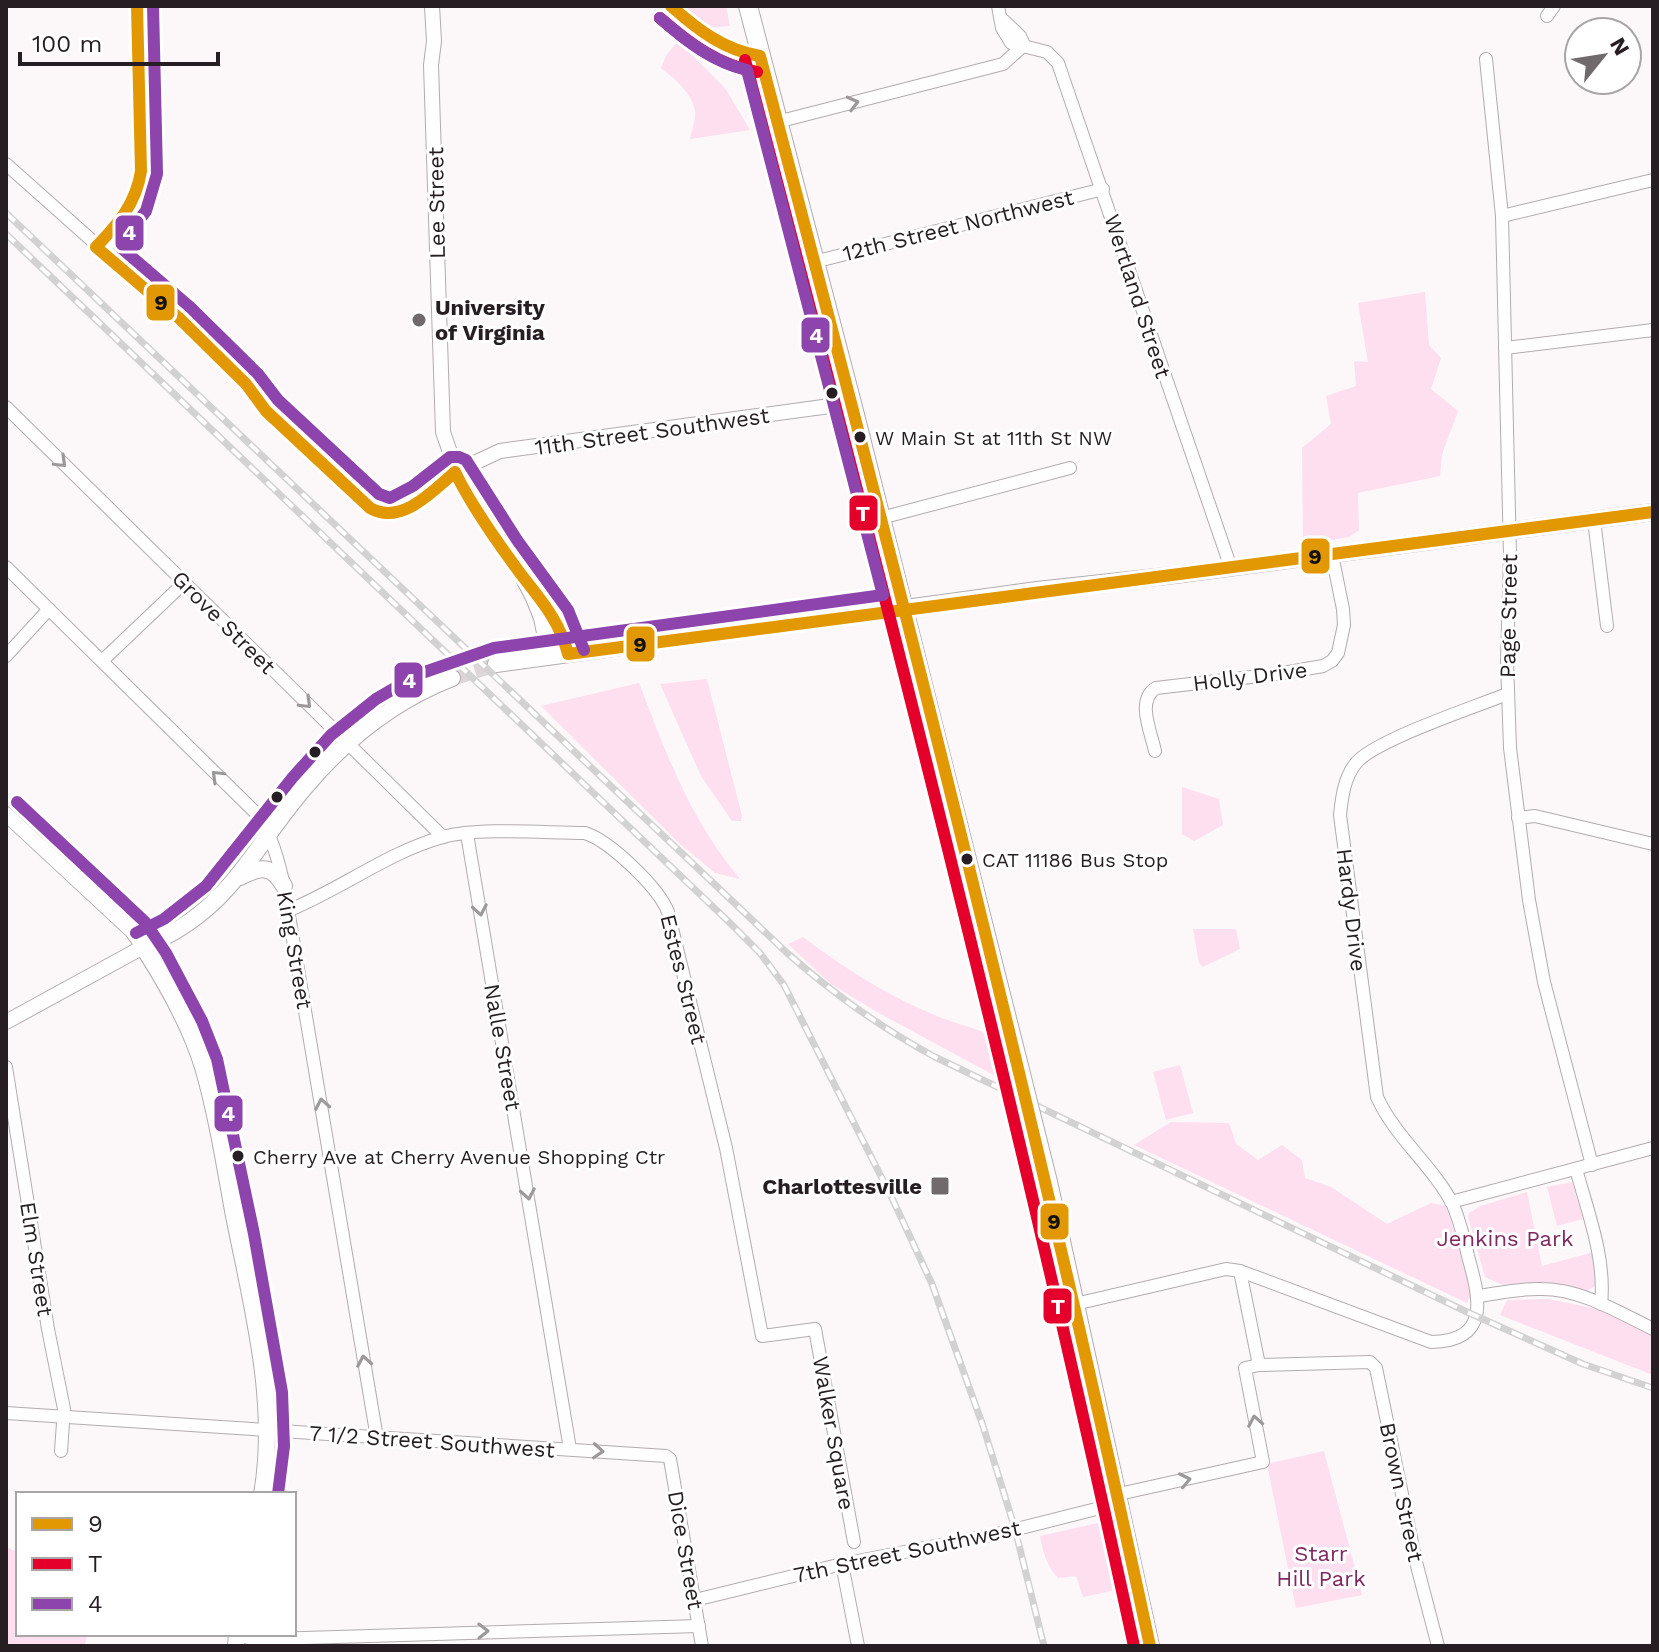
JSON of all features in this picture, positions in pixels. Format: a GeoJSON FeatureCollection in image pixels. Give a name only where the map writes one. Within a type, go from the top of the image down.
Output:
{"type":"FeatureCollection","features":[{"type":"Feature","properties":{"kind":"main road"},"geometry":{"type":"LineString","coordinates":[[671,6],[713,40],[740,54],[760,56]]}},
{"type":"Feature","properties":{"kind":"main road"},"geometry":{"type":"LineString","coordinates":[[748,6],[852,403],[1048,1182],[1150,1646]]}},
{"type":"Feature","properties":{"kind":"main road"},"geometry":{"type":"LineString","coordinates":[[496,664],[903,608],[1653,512]]}},
{"type":"Feature","properties":{"kind":"main road"},"geometry":{"type":"LineString","coordinates":[[262,1492],[269,1430],[266,1395],[203,1069],[188,1028],[143,947],[193,920],[239,877],[307,785],[347,744],[414,694],[452,678]]}},
{"type":"Feature","properties":{"kind":"main road"},"geometry":{"type":"LineString","coordinates":[[239,877],[266,869],[277,874],[284,886]]}},
{"type":"Feature","properties":{"kind":"street"},"geometry":{"type":"LineString","coordinates":[[96,247],[129,211],[139,190],[137,6]]}},
{"type":"Feature","properties":{"kind":"street","name":"Lee Street"},"geometry":{"type":"LineString","coordinates":[[432,6],[434,41],[431,65],[443,432],[462,487],[519,571],[555,617],[564,635],[568,654]]}},
{"type":"Feature","properties":{"kind":"street","name":"Wertland Street"},"geometry":{"type":"LineString","coordinates":[[999,12],[1024,45],[1047,52],[1058,63],[1231,568]]}},
{"type":"Feature","properties":{"kind":"street"},"geometry":{"type":"LineString","coordinates":[[777,122],[1003,64],[1024,45]]}},
{"type":"Feature","properties":{"kind":"street","name":"Page Street"},"geometry":{"type":"LineString","coordinates":[[1486,59],[1502,216],[1510,748],[1532,920],[1544,982],[1592,1165]]}},
{"type":"Feature","properties":{"kind":"street"},"geometry":{"type":"LineString","coordinates":[[6,164],[179,318],[246,384],[266,411],[375,511],[386,515],[399,512],[431,493],[455,472]]}},
{"type":"Feature","properties":{"kind":"street"},"geometry":{"type":"LineString","coordinates":[[1502,216],[1653,180]]}},
{"type":"Feature","properties":{"kind":"street","name":"12th Street Northwest"},"geometry":{"type":"LineString","coordinates":[[814,262],[1103,189]]}},
{"type":"Feature","properties":{"kind":"street"},"geometry":{"type":"LineString","coordinates":[[1505,348],[1653,330]]}},
{"type":"Feature","properties":{"kind":"street","name":"11th Street Southwest"},"geometry":{"type":"LineString","coordinates":[[455,472],[500,451],[852,403]]}},
{"type":"Feature","properties":{"kind":"street","name":"Grove Street"},"geometry":{"type":"LineString","coordinates":[[6,407],[443,837]]}},
{"type":"Feature","properties":{"kind":"street"},"geometry":{"type":"LineString","coordinates":[[881,518],[1070,468]]}},
{"type":"Feature","properties":{"kind":"street"},"geometry":{"type":"LineString","coordinates":[[1594,520],[1607,626]]}},
{"type":"Feature","properties":{"kind":"street","name":"Holly Drive"},"geometry":{"type":"LineString","coordinates":[[1155,751],[1145,704],[1150,692],[1156,688],[1323,666],[1332,661],[1340,646],[1344,625],[1332,555]]}},
{"type":"Feature","properties":{"kind":"street","name":"King Street"},"geometry":{"type":"LineString","coordinates":[[6,567],[261,818],[269,833],[284,886],[377,1438]]}},
{"type":"Feature","properties":{"kind":"street","name":"Lee Street"},"geometry":{"type":"LineString","coordinates":[[519,571],[538,609],[549,657]]}},
{"type":"Feature","properties":{"kind":"street"},"geometry":{"type":"LineString","coordinates":[[102,661],[184,583]]}},
{"type":"Feature","properties":{"kind":"street"},"geometry":{"type":"LineString","coordinates":[[6,656],[49,609]]}},
{"type":"Feature","properties":{"kind":"street","name":"Hardy Drive"},"geometry":{"type":"LineString","coordinates":[[1479,1296],[1451,1202],[1383,1110],[1377,1097],[1340,815],[1341,798],[1354,766],[1373,749],[1507,694]]}},
{"type":"Feature","properties":{"kind":"street"},"geometry":{"type":"LineString","coordinates":[[6,814],[133,932],[143,947],[6,1022]]}},
{"type":"Feature","properties":{"kind":"street"},"geometry":{"type":"LineString","coordinates":[[1518,818],[1535,816],[1653,844]]}},
{"type":"Feature","properties":{"kind":"street","name":"Estes Street"},"geometry":{"type":"LineString","coordinates":[[467,834],[585,833],[596,836],[658,893],[665,903],[726,1148]]}},
{"type":"Feature","properties":{"kind":"street"},"geometry":{"type":"LineString","coordinates":[[287,911],[372,867],[443,837],[467,834]]}},
{"type":"Feature","properties":{"kind":"street","name":"Nalle Street"},"geometry":{"type":"LineString","coordinates":[[467,834],[570,1449]]}},
{"type":"Feature","properties":{"kind":"street","name":"Elm Street"},"geometry":{"type":"LineString","coordinates":[[6,1067],[64,1416],[61,1451]]}},
{"type":"Feature","properties":{"kind":"street","name":"Walker Square"},"geometry":{"type":"LineString","coordinates":[[726,1148],[762,1336],[815,1329],[854,1542]]}},
{"type":"Feature","properties":{"kind":"street"},"geometry":{"type":"LineString","coordinates":[[1451,1202],[1653,1148]]}},
{"type":"Feature","properties":{"kind":"street"},"geometry":{"type":"LineString","coordinates":[[1576,1169],[1601,1263],[1601,1304]]}},
{"type":"Feature","properties":{"kind":"street"},"geometry":{"type":"LineString","coordinates":[[1075,1304],[1214,1270],[1240,1271],[1431,1342],[1451,1339],[1471,1326],[1477,1316],[1479,1296],[1543,1289],[1564,1291],[1601,1304],[1653,1329]]}},
{"type":"Feature","properties":{"kind":"street"},"geometry":{"type":"LineString","coordinates":[[1240,1271],[1259,1365]]}},
{"type":"Feature","properties":{"kind":"street","name":"Brown Street"},"geometry":{"type":"LineString","coordinates":[[1259,1365],[1347,1361],[1370,1362],[1376,1368],[1416,1562],[1438,1646]]}},
{"type":"Feature","properties":{"kind":"street","name":"7th Street Southwest"},"geometry":{"type":"LineString","coordinates":[[695,1600],[842,1564],[997,1534],[1263,1462],[1245,1368],[1259,1365]]}},
{"type":"Feature","properties":{"kind":"street","name":"7 1/2 Street Southwest"},"geometry":{"type":"LineString","coordinates":[[6,1413],[666,1456]]}},
{"type":"Feature","properties":{"kind":"street","name":"Dice Street"},"geometry":{"type":"LineString","coordinates":[[666,1456],[670,1459],[702,1646]]}},
{"type":"Feature","properties":{"kind":"street"},"geometry":{"type":"LineString","coordinates":[[842,1564],[858,1646]]}},
{"type":"Feature","properties":{"kind":"street"},"geometry":{"type":"LineString","coordinates":[[243,1636],[271,1639],[699,1626]]}},
{"type":"Feature","properties":{"kind":"green space"},"geometry":{"type":"Polygon","coordinates":[[[683,6],[726,6],[730,26],[708,28],[683,6]]]}},
{"type":"Feature","properties":{"kind":"green space"},"geometry":{"type":"Polygon","coordinates":[[[678,41],[725,88],[750,130],[690,139],[695,117],[691,99],[661,68],[678,41]]]}},
{"type":"Feature","properties":{"kind":"green space"},"geometry":{"type":"Polygon","coordinates":[[[1425,292],[1429,345],[1441,358],[1431,389],[1458,411],[1442,454],[1440,476],[1358,493],[1359,530],[1349,537],[1303,545],[1302,448],[1331,424],[1326,396],[1356,386],[1354,361],[1368,362],[1358,303],[1425,292]]]}},
{"type":"Feature","properties":{"kind":"green space"},"geometry":{"type":"Polygon","coordinates":[[[707,679],[741,821],[732,821],[701,776],[660,684],[707,679]]]}},
{"type":"Feature","properties":{"kind":"green space"},"geometry":{"type":"Polygon","coordinates":[[[639,683],[693,810],[740,879],[715,873],[679,843],[541,706],[639,683]]]}},
{"type":"Feature","properties":{"kind":"green space"},"geometry":{"type":"Polygon","coordinates":[[[1182,787],[1219,799],[1223,825],[1194,841],[1182,834],[1182,787]]]}},
{"type":"Feature","properties":{"kind":"green space"},"geometry":{"type":"Polygon","coordinates":[[[1193,929],[1236,929],[1240,949],[1203,967],[1199,963],[1193,929]]]}},
{"type":"Feature","properties":{"kind":"green space"},"geometry":{"type":"Polygon","coordinates":[[[803,937],[851,971],[901,1000],[989,1035],[999,1078],[831,984],[788,944],[803,937]]]}},
{"type":"Feature","properties":{"kind":"green space"},"geometry":{"type":"Polygon","coordinates":[[[1180,1065],[1193,1113],[1166,1120],[1153,1072],[1180,1065]]]}},
{"type":"Feature","properties":{"kind":"green space"},"geometry":{"type":"Polygon","coordinates":[[[1171,1122],[1229,1123],[1236,1144],[1258,1160],[1282,1145],[1302,1160],[1305,1178],[1331,1187],[1387,1224],[1431,1203],[1446,1206],[1473,1292],[1467,1303],[1134,1145],[1171,1122]]]}},
{"type":"Feature","properties":{"kind":"green space"},"geometry":{"type":"Polygon","coordinates":[[[1572,1182],[1583,1219],[1557,1226],[1547,1187],[1572,1182]]]}},
{"type":"Feature","properties":{"kind":"green space","name":"Jenkins Park"},"geometry":{"type":"Polygon","coordinates":[[[1527,1192],[1542,1266],[1594,1252],[1595,1286],[1587,1291],[1545,1282],[1503,1285],[1485,1277],[1469,1213],[1481,1206],[1527,1192]]]}},
{"type":"Feature","properties":{"kind":"green space"},"geometry":{"type":"Polygon","coordinates":[[[1548,1299],[1598,1309],[1653,1336],[1653,1375],[1500,1315],[1507,1300],[1548,1299]]]}},
{"type":"Feature","properties":{"kind":"green space","name":"Starr Hill Park"},"geometry":{"type":"Polygon","coordinates":[[[1324,1451],[1362,1595],[1296,1608],[1267,1464],[1324,1451]]]}},
{"type":"Feature","properties":{"kind":"green space"},"geometry":{"type":"Polygon","coordinates":[[[1107,1521],[1121,1589],[1083,1597],[1076,1576],[1058,1578],[1054,1573],[1040,1536],[1107,1521]]]}},
{"type":"Feature","properties":{"kind":"green space"},"geometry":{"type":"Polygon","coordinates":[[[6,1547],[16,1551],[16,1636],[87,1636],[85,1646],[6,1646],[6,1547]]]}},
{"type":"Feature","properties":{"kind":"tunnel"},"geometry":{"type":"LineString","coordinates":[[452,678],[496,664]]}},
{"type":"Feature","properties":{"kind":"railway"},"geometry":{"type":"LineString","coordinates":[[6,213],[786,952],[857,1009],[935,1057],[1467,1312],[1583,1364],[1653,1388]]}},
{"type":"Feature","properties":{"kind":"railway"},"geometry":{"type":"LineString","coordinates":[[6,234],[729,922],[760,953],[784,985],[932,1284],[983,1426],[1015,1529],[1044,1646]]}},
{"type":"Feature","properties":{"kind":"transit line","name":"9"},"geometry":{"type":"LineString","coordinates":[[137,6],[139,183],[119,222],[96,247],[179,318],[246,384],[266,411],[370,508],[393,513],[405,510],[455,472],[485,524],[548,611],[560,631],[568,654],[1653,512]]}},
{"type":"Feature","properties":{"kind":"transit line","name":"4"},"geometry":{"type":"LineString","coordinates":[[153,6],[157,174],[146,211],[119,246],[190,307],[258,374],[278,400],[379,494],[390,498],[413,486],[450,457],[466,460],[517,540],[568,610],[584,650]]}},
{"type":"Feature","properties":{"kind":"transit line","name":"9"},"geometry":{"type":"LineString","coordinates":[[671,6],[712,38],[760,56],[864,452],[1013,1047],[1150,1646]]}},
{"type":"Feature","properties":{"kind":"transit line","name":"T"},"geometry":{"type":"LineString","coordinates":[[660,18],[705,52],[757,72]]}},
{"type":"Feature","properties":{"kind":"transit line","name":"4"},"geometry":{"type":"LineString","coordinates":[[136,933],[164,919],[206,886],[293,777],[331,735],[376,699],[419,674],[494,648],[883,595],[747,70],[700,50],[660,18]]}},
{"type":"Feature","properties":{"kind":"transit line","name":"T"},"geometry":{"type":"LineString","coordinates":[[745,60],[997,1049],[1134,1646]]}},
{"type":"Feature","properties":{"kind":"transit line","name":"4"},"geometry":{"type":"LineString","coordinates":[[17,802],[145,922],[166,953],[202,1021],[217,1059],[254,1234],[282,1392],[284,1446],[278,1492]]}},
{"type":"Feature","properties":{"kind":"place","name":"University of Virginia"},"geometry":{"type":"Point","coordinates":[419,320]}},
{"type":"Feature","properties":{"kind":"place","name":"W Main St at 11th St NW"},"geometry":{"type":"Point","coordinates":[860,437]}},
{"type":"Feature","properties":{"kind":"place","name":"CAT 11186 Bus Stop"},"geometry":{"type":"Point","coordinates":[967,859]}},
{"type":"Feature","properties":{"kind":"place","name":"Cherry Ave at Cherry Avenue Shopping Ctr"},"geometry":{"type":"Point","coordinates":[238,1156]}},
{"type":"Feature","properties":{"kind":"place","name":"Charlottesville"},"geometry":{"type":"Point","coordinates":[940,1186]}}]}
